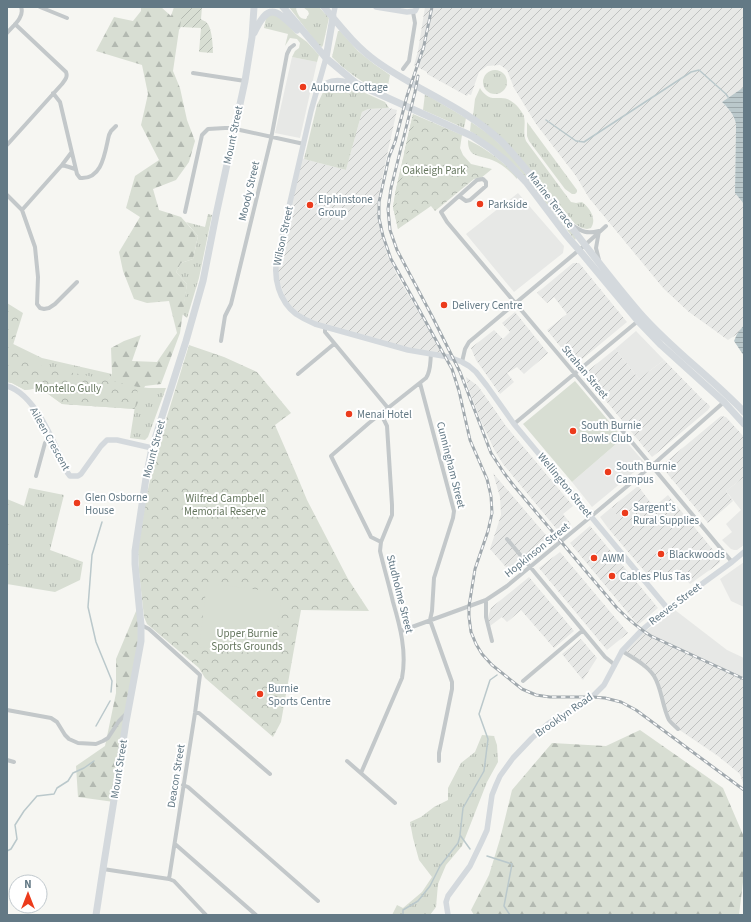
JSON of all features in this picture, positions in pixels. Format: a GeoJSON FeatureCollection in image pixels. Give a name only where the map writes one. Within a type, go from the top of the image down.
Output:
{"type":"FeatureCollection","features":[{"type":"Feature","properties":{"kind":"highway","name":"Mount Street"},"geometry":{"type":"LineString","coordinates":[[252,37],[254,7]]}},
{"type":"Feature","properties":{"kind":"highway","name":"Mount Street"},"geometry":{"type":"LineString","coordinates":[[96,915],[102,869],[140,646],[141,625],[135,550],[146,478],[152,448],[186,341],[203,281],[216,215],[237,129],[252,37],[259,7]]}},
{"type":"Feature","properties":{"kind":"highway"},"geometry":{"type":"LineString","coordinates":[[283,7],[317,48]]}},
{"type":"Feature","properties":{"kind":"highway","name":"Marine Terrace"},"geometry":{"type":"LineString","coordinates":[[324,7],[365,52],[376,61],[460,111],[500,140],[519,159],[585,245],[640,313],[676,349],[730,397],[744,412]]}},
{"type":"Feature","properties":{"kind":"highway"},"geometry":{"type":"LineString","coordinates":[[252,37],[262,18],[268,12],[273,12],[283,16],[317,48]]}},
{"type":"Feature","properties":{"kind":"highway","name":"Wilson Street"},"geometry":{"type":"LineString","coordinates":[[326,58],[333,17]]}},
{"type":"Feature","properties":{"kind":"highway","name":"Marine Terrace"},"geometry":{"type":"LineString","coordinates":[[317,48],[326,58],[357,84],[472,136],[490,148],[506,162],[526,182],[566,236],[638,321],[661,345],[724,402],[744,424]]}},
{"type":"Feature","properties":{"kind":"street"},"geometry":{"type":"LineString","coordinates":[[7,32],[21,15],[21,7]]}},
{"type":"Feature","properties":{"kind":"street"},"geometry":{"type":"LineString","coordinates":[[40,7],[67,18]]}},
{"type":"Feature","properties":{"kind":"street","name":"Wilson Street"},"geometry":{"type":"LineString","coordinates":[[333,17],[335,7]]}},
{"type":"Feature","properties":{"kind":"street"},"geometry":{"type":"LineString","coordinates":[[376,7],[404,12],[412,12],[416,10],[417,7]]}},
{"type":"Feature","properties":{"kind":"street"},"geometry":{"type":"LineString","coordinates":[[403,69],[410,58],[417,7]]}},
{"type":"Feature","properties":{"kind":"street"},"geometry":{"type":"LineString","coordinates":[[412,12],[414,27]]}},
{"type":"Feature","properties":{"kind":"street"},"geometry":{"type":"LineString","coordinates":[[7,145],[67,75],[66,72],[15,24]]}},
{"type":"Feature","properties":{"kind":"street","name":"Moody Street"},"geometry":{"type":"LineString","coordinates":[[220,341],[225,316],[231,304],[271,136],[287,54],[290,48],[294,45]]}},
{"type":"Feature","properties":{"kind":"street","name":"Wilson Street"},"geometry":{"type":"LineString","coordinates":[[326,58],[277,256],[276,279],[279,291],[289,308],[304,319],[325,327],[394,347],[449,357],[462,362]]}},
{"type":"Feature","properties":{"kind":"street"},"geometry":{"type":"LineString","coordinates":[[193,73],[245,81]]}},
{"type":"Feature","properties":{"kind":"street"},"geometry":{"type":"LineString","coordinates":[[317,92],[329,82],[342,81],[357,84]]}},
{"type":"Feature","properties":{"kind":"street"},"geometry":{"type":"LineString","coordinates":[[53,93],[60,102],[71,153],[77,174],[80,178],[90,177],[99,169],[109,135],[116,126]]}},
{"type":"Feature","properties":{"kind":"street"},"geometry":{"type":"LineString","coordinates":[[185,212],[202,135],[208,129],[237,129],[304,144]]}},
{"type":"Feature","properties":{"kind":"street"},"geometry":{"type":"LineString","coordinates":[[22,210],[71,153]]}},
{"type":"Feature","properties":{"kind":"street"},"geometry":{"type":"LineString","coordinates":[[62,165],[76,170]]}},
{"type":"Feature","properties":{"kind":"street","name":"Strahan Street"},"geometry":{"type":"LineString","coordinates":[[459,196],[466,201],[470,200],[486,186],[486,182],[483,180],[477,180],[459,196],[441,212],[447,222],[732,562]]}},
{"type":"Feature","properties":{"kind":"street"},"geometry":{"type":"LineString","coordinates":[[7,195],[22,210],[35,247],[38,276],[37,304],[40,308],[49,308],[55,304],[77,282]]}},
{"type":"Feature","properties":{"kind":"street"},"geometry":{"type":"LineString","coordinates":[[565,219],[585,232],[591,233],[599,231]]}},
{"type":"Feature","properties":{"kind":"street"},"geometry":{"type":"LineString","coordinates":[[462,362],[468,342],[606,226]]}},
{"type":"Feature","properties":{"kind":"street"},"geometry":{"type":"LineString","coordinates":[[599,231],[596,248],[600,263]]}},
{"type":"Feature","properties":{"kind":"street"},"geometry":{"type":"LineString","coordinates":[[514,424],[638,321]]}},
{"type":"Feature","properties":{"kind":"street"},"geometry":{"type":"LineString","coordinates":[[325,327],[324,332],[388,408]]}},
{"type":"Feature","properties":{"kind":"street"},"geometry":{"type":"LineString","coordinates":[[298,374],[334,344]]}},
{"type":"Feature","properties":{"kind":"street"},"geometry":{"type":"LineString","coordinates":[[382,542],[371,536],[331,456],[426,378],[429,373],[431,354]]}},
{"type":"Feature","properties":{"kind":"street","name":"Wellington Street"},"geometry":{"type":"LineString","coordinates":[[462,362],[476,372],[514,424],[668,609]]}},
{"type":"Feature","properties":{"kind":"street","name":"Cunningham Street"},"geometry":{"type":"LineString","coordinates":[[420,383],[454,511],[434,578],[430,620],[452,682],[452,689],[438,753],[439,761]]}},
{"type":"Feature","properties":{"kind":"street","name":"Aileen Crescent"},"geometry":{"type":"LineString","coordinates":[[7,386],[12,387],[25,396],[32,406],[51,437],[70,476],[75,477],[81,474],[107,440],[117,440],[152,448]]}},
{"type":"Feature","properties":{"kind":"street","name":"Hopkinson Street"},"geometry":{"type":"LineString","coordinates":[[401,631],[486,600],[507,586],[591,517],[724,402]]}},
{"type":"Feature","properties":{"kind":"street","name":"Studholme Street"},"geometry":{"type":"LineString","coordinates":[[361,773],[402,678],[403,669],[401,631],[380,551],[392,515],[387,426],[381,414]]}},
{"type":"Feature","properties":{"kind":"street"},"geometry":{"type":"LineString","coordinates":[[36,476],[45,443],[51,437]]}},
{"type":"Feature","properties":{"kind":"street"},"geometry":{"type":"LineString","coordinates":[[507,539],[582,631],[605,657],[615,665]]}},
{"type":"Feature","properties":{"kind":"street","name":"Reeves Street"},"geometry":{"type":"LineString","coordinates":[[615,665],[622,651],[642,630],[744,552]]}},
{"type":"Feature","properties":{"kind":"street"},"geometry":{"type":"LineString","coordinates":[[486,600],[486,617],[492,641]]}},
{"type":"Feature","properties":{"kind":"street","name":"Deacon Street"},"geometry":{"type":"LineString","coordinates":[[141,625],[149,629],[200,675],[169,879]]}},
{"type":"Feature","properties":{"kind":"street"},"geometry":{"type":"LineString","coordinates":[[523,681],[582,631]]}},
{"type":"Feature","properties":{"kind":"street"},"geometry":{"type":"LineString","coordinates":[[622,651],[646,667],[654,676],[658,683],[670,721],[678,729]]}},
{"type":"Feature","properties":{"kind":"street","name":"Brooklyn Road"},"geometry":{"type":"LineString","coordinates":[[448,915],[446,902],[448,896],[470,866],[487,830],[492,795],[500,776],[513,758],[549,723],[592,696],[604,685],[615,665]]}},
{"type":"Feature","properties":{"kind":"street"},"geometry":{"type":"LineString","coordinates":[[7,710],[51,718],[57,722],[69,740],[78,743],[96,744],[108,738],[119,721],[128,712]]}},
{"type":"Feature","properties":{"kind":"street"},"geometry":{"type":"LineString","coordinates":[[195,713],[199,713],[270,774]]}},
{"type":"Feature","properties":{"kind":"street"},"geometry":{"type":"LineString","coordinates":[[7,760],[14,762]]}},
{"type":"Feature","properties":{"kind":"street"},"geometry":{"type":"LineString","coordinates":[[347,761],[395,803]]}},
{"type":"Feature","properties":{"kind":"street"},"geometry":{"type":"LineString","coordinates":[[183,786],[188,787],[318,901]]}},
{"type":"Feature","properties":{"kind":"street"},"geometry":{"type":"LineString","coordinates":[[175,844],[256,915]]}},
{"type":"Feature","properties":{"kind":"street"},"geometry":{"type":"LineString","coordinates":[[102,869],[174,881],[206,915]]}},
{"type":"Feature","properties":{"kind":"shaded area"},"geometry":{"type":"Polygon","coordinates":[[[425,7],[744,7],[744,87],[722,102],[735,118],[735,193],[744,204],[744,325],[737,334],[728,340],[689,312],[664,289],[589,198],[576,176],[536,124],[514,88],[507,70],[500,65],[487,66],[479,72],[471,95],[468,94],[467,96],[427,74],[427,72],[414,65],[418,51],[425,7]]]}},
{"type":"Feature","properties":{"kind":"shaded area"},"geometry":{"type":"Polygon","coordinates":[[[292,57],[317,62],[300,138],[275,133],[292,57]]]}},
{"type":"Feature","properties":{"kind":"shaded area"},"geometry":{"type":"Polygon","coordinates":[[[744,87],[744,204],[735,193],[736,124],[731,112],[722,102],[744,87]]]}},
{"type":"Feature","properties":{"kind":"shaded area"},"geometry":{"type":"Polygon","coordinates":[[[389,108],[397,110],[377,203],[380,228],[387,255],[399,279],[444,356],[315,324],[289,308],[276,273],[301,158],[346,170],[362,112],[368,109],[389,108]]]}},
{"type":"Feature","properties":{"kind":"shaded area"},"geometry":{"type":"Polygon","coordinates":[[[518,193],[564,246],[563,253],[514,292],[466,234],[518,193]]]}},
{"type":"Feature","properties":{"kind":"shaded area"},"geometry":{"type":"Polygon","coordinates":[[[573,263],[579,263],[627,322],[575,365],[547,330],[567,314],[554,297],[547,303],[537,293],[573,263]]]}},
{"type":"Feature","properties":{"kind":"shaded area"},"geometry":{"type":"Polygon","coordinates":[[[515,312],[548,353],[524,374],[517,367],[507,373],[514,382],[500,394],[476,360],[471,348],[494,330],[503,339],[510,332],[502,323],[515,312]]]}},
{"type":"Feature","properties":{"kind":"shaded area"},"geometry":{"type":"Polygon","coordinates":[[[744,325],[744,356],[734,341],[744,325]]]}},
{"type":"Feature","properties":{"kind":"shaded area"},"geometry":{"type":"Polygon","coordinates":[[[636,331],[664,360],[639,379],[615,349],[636,331]]]}},
{"type":"Feature","properties":{"kind":"shaded area"},"geometry":{"type":"Polygon","coordinates":[[[615,349],[639,379],[664,360],[710,407],[652,457],[584,374],[615,349]]]}},
{"type":"Feature","properties":{"kind":"shaded area"},"geometry":{"type":"Polygon","coordinates":[[[466,377],[478,386],[506,426],[573,506],[563,514],[571,524],[560,533],[503,464],[481,421],[468,387],[466,377]]]}},
{"type":"Feature","properties":{"kind":"shaded area"},"geometry":{"type":"Polygon","coordinates":[[[721,416],[726,417],[744,437],[744,477],[726,491],[733,501],[708,523],[661,466],[721,416]]]}},
{"type":"Feature","properties":{"kind":"shaded area","name":"South Burnie Campus"},"geometry":{"type":"Polygon","coordinates":[[[623,438],[645,463],[592,507],[572,482],[623,438]]]}},
{"type":"Feature","properties":{"kind":"shaded area"},"geometry":{"type":"Polygon","coordinates":[[[493,473],[551,541],[512,574],[490,549],[501,515],[500,497],[493,473]]]}},
{"type":"Feature","properties":{"kind":"shaded area"},"geometry":{"type":"Polygon","coordinates":[[[744,477],[744,545],[737,550],[734,550],[722,540],[732,532],[726,524],[741,510],[726,491],[744,477]]]}},
{"type":"Feature","properties":{"kind":"shaded area"},"geometry":{"type":"Polygon","coordinates":[[[638,486],[654,507],[668,495],[718,556],[720,562],[690,584],[677,569],[666,577],[661,570],[651,579],[608,528],[619,518],[612,507],[638,486]]]}},
{"type":"Feature","properties":{"kind":"shaded area"},"geometry":{"type":"Polygon","coordinates":[[[612,507],[620,518],[608,528],[600,517],[612,507]]]}},
{"type":"Feature","properties":{"kind":"shaded area"},"geometry":{"type":"Polygon","coordinates":[[[590,526],[658,608],[638,625],[570,543],[590,526]]]}},
{"type":"Feature","properties":{"kind":"shaded area"},"geometry":{"type":"Polygon","coordinates":[[[560,552],[628,633],[607,650],[539,568],[560,552]]]}},
{"type":"Feature","properties":{"kind":"shaded area"},"geometry":{"type":"Polygon","coordinates":[[[744,562],[744,607],[731,601],[720,579],[744,562]]]}},
{"type":"Feature","properties":{"kind":"shaded area"},"geometry":{"type":"Polygon","coordinates":[[[529,577],[574,631],[554,648],[521,610],[507,622],[502,617],[490,626],[488,617],[491,608],[529,577]]]}},
{"type":"Feature","properties":{"kind":"shaded area"},"geometry":{"type":"Polygon","coordinates":[[[675,610],[727,650],[744,658],[744,690],[644,632],[675,610]]]}},
{"type":"Feature","properties":{"kind":"shaded area"},"geometry":{"type":"Polygon","coordinates":[[[642,630],[744,679],[744,786],[740,774],[718,756],[678,729],[670,721],[654,676],[622,651],[642,630]]]}},
{"type":"Feature","properties":{"kind":"shaded area"},"geometry":{"type":"Polygon","coordinates":[[[581,639],[597,658],[583,680],[562,654],[581,639]]]}},
{"type":"Feature","properties":{"kind":"green space"},"geometry":{"type":"Polygon","coordinates":[[[141,7],[161,7],[171,16],[174,7],[193,7],[179,30],[173,71],[180,88],[187,120],[195,141],[189,162],[176,180],[153,189],[159,210],[181,217],[198,236],[193,259],[181,263],[176,272],[187,284],[180,333],[161,384],[145,386],[135,409],[62,404],[40,388],[25,390],[7,382],[7,345],[17,360],[101,392],[112,374],[111,348],[124,341],[141,335],[132,361],[157,362],[177,333],[169,301],[147,303],[134,299],[123,271],[119,252],[140,217],[126,208],[135,176],[159,160],[141,125],[148,94],[142,65],[96,51],[114,17],[133,21],[141,11],[141,7]]]}},
{"type":"Feature","properties":{"kind":"green space"},"geometry":{"type":"Polygon","coordinates":[[[183,7],[202,7],[201,19],[209,25],[212,37],[213,53],[199,52],[201,28],[180,27],[183,7]]]}},
{"type":"Feature","properties":{"kind":"green space"},"geometry":{"type":"Polygon","coordinates":[[[289,7],[297,7],[296,9],[299,16],[306,19],[309,14],[303,7],[319,7],[329,18],[322,47],[319,46],[289,7]]]}},
{"type":"Feature","properties":{"kind":"green space"},"geometry":{"type":"Polygon","coordinates":[[[271,14],[280,16],[296,34],[307,42],[319,55],[317,62],[292,57],[295,51],[299,48],[300,43],[297,39],[290,38],[285,46],[288,34],[264,28],[266,18],[271,14]]]}},
{"type":"Feature","properties":{"kind":"green space"},"geometry":{"type":"Polygon","coordinates":[[[338,31],[340,31],[358,51],[390,75],[386,95],[351,74],[332,57],[338,31]]]}},
{"type":"Feature","properties":{"kind":"green space"},"geometry":{"type":"Polygon","coordinates":[[[495,70],[503,74],[507,82],[503,90],[495,94],[487,90],[483,82],[487,74],[495,70]]]}},
{"type":"Feature","properties":{"kind":"green space"},"geometry":{"type":"Polygon","coordinates":[[[332,82],[343,83],[385,102],[389,108],[368,109],[362,112],[346,170],[304,159],[317,105],[325,88],[332,82]]]}},
{"type":"Feature","properties":{"kind":"green space"},"geometry":{"type":"Polygon","coordinates":[[[480,88],[489,97],[508,99],[519,108],[524,117],[524,134],[526,141],[571,202],[582,202],[588,207],[593,217],[593,225],[591,228],[582,228],[575,224],[557,202],[473,116],[475,99],[480,88]]]}},
{"type":"Feature","properties":{"kind":"green space"},"geometry":{"type":"Polygon","coordinates":[[[425,94],[466,118],[464,128],[423,110],[425,94]]]}},
{"type":"Feature","properties":{"kind":"green space","name":"Oakleigh Park"},"geometry":{"type":"Polygon","coordinates":[[[413,114],[462,135],[460,148],[463,155],[471,164],[492,169],[481,178],[474,179],[435,211],[431,206],[398,229],[393,207],[413,114]]]}},
{"type":"Feature","properties":{"kind":"green space"},"geometry":{"type":"Polygon","coordinates":[[[413,114],[414,124],[409,154],[404,153],[413,114]]]}},
{"type":"Feature","properties":{"kind":"green space"},"geometry":{"type":"Polygon","coordinates":[[[471,122],[490,135],[511,155],[576,238],[575,240],[522,173],[508,159],[470,131],[471,122]]]}},
{"type":"Feature","properties":{"kind":"green space"},"geometry":{"type":"Polygon","coordinates":[[[527,122],[577,190],[575,194],[572,194],[565,189],[529,141],[527,136],[527,122]]]}},
{"type":"Feature","properties":{"kind":"green space"},"geometry":{"type":"Polygon","coordinates":[[[468,140],[482,147],[500,160],[517,176],[517,179],[509,171],[492,160],[473,154],[469,149],[468,140]]]}},
{"type":"Feature","properties":{"kind":"green space"},"geometry":{"type":"Polygon","coordinates":[[[403,159],[408,160],[399,188],[396,207],[400,227],[398,229],[393,207],[403,159]]]}},
{"type":"Feature","properties":{"kind":"green space"},"geometry":{"type":"Polygon","coordinates":[[[208,214],[212,215],[199,278],[187,318],[182,314],[187,284],[176,272],[181,263],[193,259],[198,236],[186,222],[205,227],[208,214]]]}},
{"type":"Feature","properties":{"kind":"green space","name":"Montello Gully"},"geometry":{"type":"Polygon","coordinates":[[[7,303],[23,313],[13,345],[43,367],[138,387],[135,409],[62,404],[40,388],[25,390],[7,382],[7,303]]]}},
{"type":"Feature","properties":{"kind":"green space"},"geometry":{"type":"Polygon","coordinates":[[[7,341],[42,358],[112,374],[102,392],[69,392],[7,341]]]}},
{"type":"Feature","properties":{"kind":"green space","name":"Wilfred Campbell Memorial Reserve"},"geometry":{"type":"Polygon","coordinates":[[[189,345],[224,357],[257,372],[291,413],[275,425],[307,500],[348,579],[369,611],[301,610],[281,722],[273,737],[205,678],[199,668],[147,624],[144,617],[138,550],[146,498],[165,423],[189,345]]]}},
{"type":"Feature","properties":{"kind":"green space","name":"South Burnie Bowls Club"},"geometry":{"type":"Polygon","coordinates":[[[575,381],[623,438],[572,482],[523,424],[575,381]]]}},
{"type":"Feature","properties":{"kind":"green space"},"geometry":{"type":"Polygon","coordinates":[[[138,387],[166,388],[148,437],[145,440],[130,438],[138,387]]]}},
{"type":"Feature","properties":{"kind":"green space"},"geometry":{"type":"Polygon","coordinates":[[[29,488],[64,495],[50,550],[83,562],[80,580],[55,592],[7,584],[7,499],[24,506],[29,488]]]}},
{"type":"Feature","properties":{"kind":"green space","name":"Upper Burnie Sports Grounds"},"geometry":{"type":"Polygon","coordinates":[[[207,583],[282,593],[274,656],[199,647],[207,583]]]}},
{"type":"Feature","properties":{"kind":"green space"},"geometry":{"type":"Polygon","coordinates":[[[139,604],[141,625],[114,802],[78,797],[76,766],[105,746],[116,693],[116,659],[139,604]]]}},
{"type":"Feature","properties":{"kind":"green space"},"geometry":{"type":"Polygon","coordinates":[[[640,730],[723,788],[744,837],[744,874],[739,915],[474,915],[471,910],[489,875],[500,839],[512,790],[552,743],[606,746],[640,730]]]}},
{"type":"Feature","properties":{"kind":"green space"},"geometry":{"type":"Polygon","coordinates":[[[482,735],[494,736],[497,745],[498,762],[487,782],[462,846],[446,865],[438,884],[436,907],[430,915],[392,915],[397,905],[403,908],[422,892],[432,877],[419,860],[410,822],[448,800],[448,788],[461,763],[475,752],[482,735]]]}},
{"type":"Feature","properties":{"kind":"waterway"},"geometry":{"type":"LineString","coordinates":[[546,120],[576,141],[584,142],[691,72],[699,70],[728,97]]}},
{"type":"Feature","properties":{"kind":"waterway"},"geometry":{"type":"LineString","coordinates":[[102,522],[92,555],[88,607],[96,642],[112,681],[111,692]]}},
{"type":"Feature","properties":{"kind":"waterway"},"geometry":{"type":"LineString","coordinates":[[470,849],[460,835],[463,808],[484,771],[488,739],[479,714],[490,680],[497,675]]}},
{"type":"Feature","properties":{"kind":"waterway"},"geometry":{"type":"LineString","coordinates":[[96,726],[110,701]]}},
{"type":"Feature","properties":{"kind":"waterway"},"geometry":{"type":"LineString","coordinates":[[7,851],[11,849],[17,839],[15,825],[24,811],[37,796],[54,794],[57,788],[68,781],[73,773],[94,761]]}},
{"type":"Feature","properties":{"kind":"waterway"},"geometry":{"type":"LineString","coordinates":[[403,915],[403,910],[418,901],[430,886],[440,866],[458,843],[460,836]]}},
{"type":"Feature","properties":{"kind":"waterway"},"geometry":{"type":"LineString","coordinates":[[487,856],[512,864],[504,906],[510,915]]}},
{"type":"Feature","properties":{"kind":"railway"},"geometry":{"type":"LineString","coordinates":[[423,50],[432,7]]}},
{"type":"Feature","properties":{"kind":"railway"},"geometry":{"type":"LineString","coordinates":[[424,46],[407,96],[395,142],[389,157],[379,202],[379,218],[383,236],[391,259],[452,369],[459,391],[470,440],[487,479],[491,496],[492,513],[488,531],[475,569],[469,606],[471,632],[476,644],[482,654],[492,665],[522,689],[536,695],[550,697],[605,698],[621,702],[636,710],[744,790]]}},
{"type":"Feature","properties":{"kind":"railway"},"geometry":{"type":"LineString","coordinates":[[418,76],[391,188],[388,209],[390,230],[397,250],[460,372],[491,453],[514,486],[617,608],[629,620],[651,636],[744,679]]}},
{"type":"Feature","properties":{"kind":"place","name":"Auburne Cottage"},"geometry":{"type":"Point","coordinates":[303,87]}},
{"type":"Feature","properties":{"kind":"place","name":"Parkside"},"geometry":{"type":"Point","coordinates":[480,204]}},
{"type":"Feature","properties":{"kind":"place","name":"Elphinstone Group"},"geometry":{"type":"Point","coordinates":[310,205]}},
{"type":"Feature","properties":{"kind":"place","name":"Delivery Centre"},"geometry":{"type":"Point","coordinates":[444,305]}},
{"type":"Feature","properties":{"kind":"place","name":"Menai Hotel"},"geometry":{"type":"Point","coordinates":[349,414]}},
{"type":"Feature","properties":{"kind":"place","name":"South Burnie Bowls Club"},"geometry":{"type":"Point","coordinates":[573,431]}},
{"type":"Feature","properties":{"kind":"place","name":"South Burnie Campus"},"geometry":{"type":"Point","coordinates":[608,472]}},
{"type":"Feature","properties":{"kind":"place","name":"Glen Osborne House"},"geometry":{"type":"Point","coordinates":[77,503]}},
{"type":"Feature","properties":{"kind":"place","name":"Sargent's Rural Supplies"},"geometry":{"type":"Point","coordinates":[625,513]}},
{"type":"Feature","properties":{"kind":"place","name":"Blackwoods"},"geometry":{"type":"Point","coordinates":[661,554]}},
{"type":"Feature","properties":{"kind":"place","name":"AWM"},"geometry":{"type":"Point","coordinates":[594,558]}},
{"type":"Feature","properties":{"kind":"place","name":"Cables Plus Tas"},"geometry":{"type":"Point","coordinates":[612,576]}},
{"type":"Feature","properties":{"kind":"place","name":"Burnie Sports Centre"},"geometry":{"type":"Point","coordinates":[260,694]}}]}
